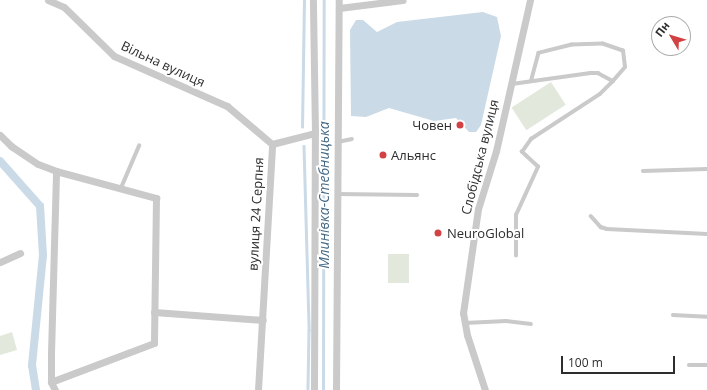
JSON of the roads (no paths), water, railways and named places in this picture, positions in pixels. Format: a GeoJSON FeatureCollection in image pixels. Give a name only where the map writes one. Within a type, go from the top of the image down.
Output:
{"type":"FeatureCollection","features":[{"type":"Feature","properties":{"kind":"street","name":"Вільна вулиця"},"geometry":{"type":"LineString","coordinates":[[48,0],[64,7],[114,56],[227,106],[272,144]]}},
{"type":"Feature","properties":{"kind":"street"},"geometry":{"type":"LineString","coordinates":[[313,0],[315,134],[314,390]]}},
{"type":"Feature","properties":{"kind":"street"},"geometry":{"type":"LineString","coordinates":[[336,390],[339,0]]}},
{"type":"Feature","properties":{"kind":"street"},"geometry":{"type":"LineString","coordinates":[[339,8],[402,0]]}},
{"type":"Feature","properties":{"kind":"street","name":"Слобідська вулиця"},"geometry":{"type":"LineString","coordinates":[[485,390],[465,322],[464,313],[478,208],[496,151],[530,0]]}},
{"type":"Feature","properties":{"kind":"street","name":"вулиця 24 Серпня"},"geometry":{"type":"LineString","coordinates":[[258,390],[272,144],[315,134]]}},
{"type":"Feature","properties":{"kind":"street"},"geometry":{"type":"LineString","coordinates":[[0,135],[11,146],[38,164],[56,171],[156,198],[154,343],[52,382]]}},
{"type":"Feature","properties":{"kind":"street"},"geometry":{"type":"LineString","coordinates":[[55,390],[52,382],[56,171]]}},
{"type":"Feature","properties":{"kind":"street"},"geometry":{"type":"LineString","coordinates":[[0,262],[20,253]]}},
{"type":"Feature","properties":{"kind":"street"},"geometry":{"type":"LineString","coordinates":[[154,312],[263,320]]}},
{"type":"Feature","properties":{"kind":"lane"},"geometry":{"type":"LineString","coordinates":[[516,256],[516,215],[538,167],[522,152],[532,139],[600,94],[613,81],[625,67],[623,51],[603,44],[572,45],[539,52],[532,80]]}},
{"type":"Feature","properties":{"kind":"lane"},"geometry":{"type":"LineString","coordinates":[[511,84],[590,72],[598,73],[613,81]]}},
{"type":"Feature","properties":{"kind":"lane"},"geometry":{"type":"LineString","coordinates":[[337,142],[352,139]]}},
{"type":"Feature","properties":{"kind":"lane"},"geometry":{"type":"LineString","coordinates":[[120,188],[139,146]]}},
{"type":"Feature","properties":{"kind":"lane"},"geometry":{"type":"LineString","coordinates":[[643,171],[707,169]]}},
{"type":"Feature","properties":{"kind":"lane"},"geometry":{"type":"LineString","coordinates":[[337,194],[417,195]]}},
{"type":"Feature","properties":{"kind":"lane"},"geometry":{"type":"LineString","coordinates":[[591,216],[600,227],[607,229],[707,234]]}},
{"type":"Feature","properties":{"kind":"lane"},"geometry":{"type":"LineString","coordinates":[[673,315],[707,317]]}},
{"type":"Feature","properties":{"kind":"lane"},"geometry":{"type":"LineString","coordinates":[[465,322],[506,321],[531,324]]}},
{"type":"Feature","properties":{"kind":"lane"},"geometry":{"type":"LineString","coordinates":[[689,365],[707,365]]}},
{"type":"Feature","properties":{"kind":"water"},"geometry":{"type":"Polygon","coordinates":[[[483,12],[497,17],[501,36],[481,125],[476,132],[469,132],[456,118],[434,121],[389,108],[366,117],[351,116],[350,30],[356,20],[363,20],[377,32],[397,22],[483,12]]]}},
{"type":"Feature","properties":{"kind":"waterway"},"geometry":{"type":"LineString","coordinates":[[302,127],[304,0]]}},
{"type":"Feature","properties":{"kind":"waterway","name":"Млинівка-Стебницька"},"geometry":{"type":"LineString","coordinates":[[323,390],[324,0]]}},
{"type":"Feature","properties":{"kind":"waterway"},"geometry":{"type":"LineString","coordinates":[[304,146],[309,330],[308,390]]}},
{"type":"Feature","properties":{"kind":"waterway"},"geometry":{"type":"LineString","coordinates":[[0,161],[40,206],[43,255],[32,365],[36,390]]}},
{"type":"Feature","properties":{"kind":"place","name":"Човен"},"geometry":{"type":"Point","coordinates":[460,125]}},
{"type":"Feature","properties":{"kind":"place","name":"Альянс"},"geometry":{"type":"Point","coordinates":[383,155]}},
{"type":"Feature","properties":{"kind":"place","name":"NeuroGlobal"},"geometry":{"type":"Point","coordinates":[438,233]}}]}
